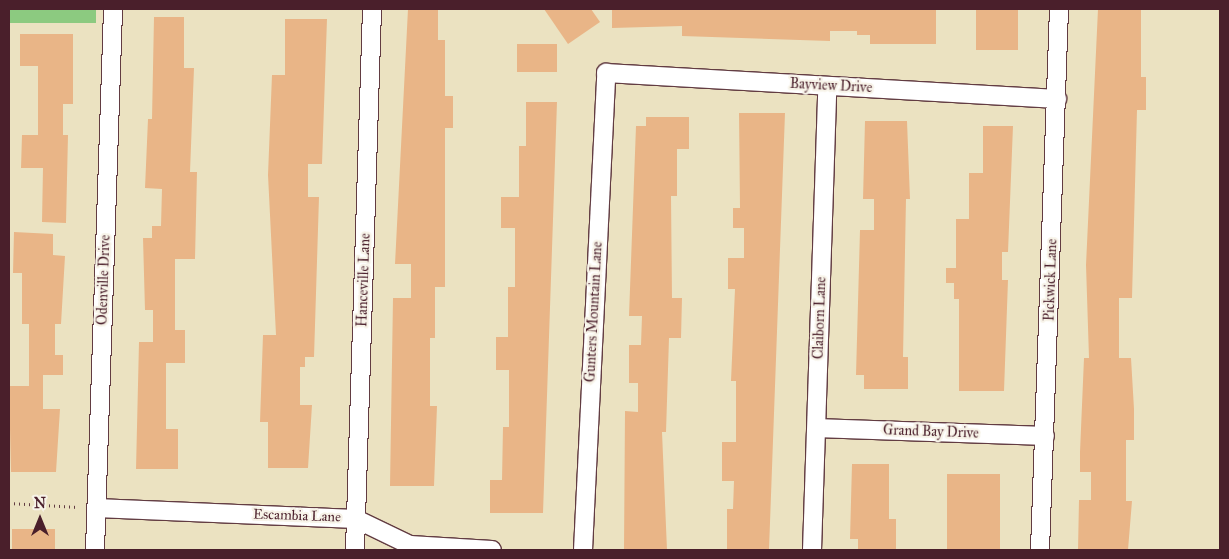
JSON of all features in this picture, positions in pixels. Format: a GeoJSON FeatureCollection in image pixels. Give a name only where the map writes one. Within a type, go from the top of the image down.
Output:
{"type":"FeatureCollection","features":[{"type":"Feature","properties":{"kind":"street","name":"Odenville Drive"},"geometry":{"type":"LineString","coordinates":[[95,550],[113,9]]}},
{"type":"Feature","properties":{"kind":"street","name":"Hanceville Lane"},"geometry":{"type":"LineString","coordinates":[[355,550],[372,9]]}},
{"type":"Feature","properties":{"kind":"street","name":"Pickwick Lane"},"geometry":{"type":"LineString","coordinates":[[1040,550],[1046,436],[1059,9]]}},
{"type":"Feature","properties":{"kind":"street","name":"Bayview Drive"},"geometry":{"type":"LineString","coordinates":[[606,73],[1057,99]]}},
{"type":"Feature","properties":{"kind":"street","name":"Gunters Mountain Lane"},"geometry":{"type":"LineString","coordinates":[[583,550],[606,73]]}},
{"type":"Feature","properties":{"kind":"street","name":"Claiborn Lane"},"geometry":{"type":"LineString","coordinates":[[812,550],[827,86]]}},
{"type":"Feature","properties":{"kind":"street","name":"Grand Bay Drive"},"geometry":{"type":"LineString","coordinates":[[817,428],[1046,436]]}},
{"type":"Feature","properties":{"kind":"street","name":"Escambia Lane"},"geometry":{"type":"LineString","coordinates":[[96,508],[356,519],[410,546],[492,550]]}},
{"type":"Feature","properties":{"kind":"path"},"geometry":{"type":"LineString","coordinates":[[9,503],[78,507]]}},
{"type":"Feature","properties":{"kind":"green space"},"geometry":{"type":"Polygon","coordinates":[[[9,9],[96,9],[96,23],[9,23],[9,9]]]}},
{"type":"Feature","properties":{"kind":"building"},"geometry":{"type":"Polygon","coordinates":[[[408,9],[438,9],[438,40],[445,40],[445,96],[453,96],[453,128],[445,128],[445,287],[435,287],[435,338],[430,338],[430,406],[437,406],[434,486],[390,486],[393,298],[411,298],[411,264],[395,264],[408,9]]]}},
{"type":"Feature","properties":{"kind":"building"},"geometry":{"type":"Polygon","coordinates":[[[544,9],[591,9],[600,22],[568,44],[544,9]]]}},
{"type":"Feature","properties":{"kind":"building"},"geometry":{"type":"Polygon","coordinates":[[[612,9],[936,9],[936,44],[870,44],[870,35],[857,35],[857,31],[830,31],[830,41],[682,36],[682,26],[612,28],[612,9]]]}},
{"type":"Feature","properties":{"kind":"building"},"geometry":{"type":"Polygon","coordinates":[[[1098,9],[1141,9],[1141,77],[1146,77],[1146,110],[1137,110],[1132,298],[1119,298],[1119,358],[1131,358],[1134,409],[1134,440],[1126,440],[1126,501],[1132,501],[1128,550],[1078,550],[1079,500],[1091,500],[1091,472],[1080,472],[1080,452],[1084,358],[1089,358],[1086,265],[1098,9]]]}},
{"type":"Feature","properties":{"kind":"building"},"geometry":{"type":"Polygon","coordinates":[[[976,10],[1018,10],[1018,50],[976,50],[976,10]]]}},
{"type":"Feature","properties":{"kind":"building"},"geometry":{"type":"Polygon","coordinates":[[[154,17],[184,17],[184,68],[194,68],[190,172],[197,172],[195,259],[175,259],[175,330],[185,330],[185,363],[166,363],[166,429],[178,429],[178,469],[136,469],[139,342],[153,342],[153,310],[145,310],[143,238],[152,238],[152,226],[161,226],[162,189],[145,188],[148,119],[152,119],[154,17]]]}},
{"type":"Feature","properties":{"kind":"building"},"geometry":{"type":"Polygon","coordinates":[[[285,19],[327,19],[322,164],[308,164],[308,197],[319,197],[314,357],[305,357],[305,367],[300,367],[300,405],[312,405],[308,468],[268,468],[268,422],[260,422],[263,335],[276,335],[268,175],[272,75],[285,75],[285,19]]]}},
{"type":"Feature","properties":{"kind":"building"},"geometry":{"type":"Polygon","coordinates":[[[20,34],[73,34],[73,104],[63,104],[63,135],[68,135],[66,223],[42,222],[43,168],[21,168],[22,135],[38,135],[38,66],[20,66],[20,34]]]}},
{"type":"Feature","properties":{"kind":"building"},"geometry":{"type":"Polygon","coordinates":[[[517,44],[557,44],[557,72],[517,72],[517,44]]]}},
{"type":"Feature","properties":{"kind":"building"},"geometry":{"type":"Polygon","coordinates":[[[526,102],[557,102],[543,513],[490,513],[490,480],[502,480],[503,427],[509,427],[509,370],[496,370],[496,337],[508,337],[508,287],[515,287],[515,228],[501,228],[501,197],[519,197],[519,146],[526,146],[526,102]]]}},
{"type":"Feature","properties":{"kind":"building"},"geometry":{"type":"Polygon","coordinates":[[[739,113],[785,113],[769,550],[727,550],[727,509],[733,509],[734,481],[722,481],[722,442],[736,442],[736,381],[731,381],[735,289],[728,289],[728,258],[744,258],[744,228],[733,228],[733,208],[740,208],[739,113]]]}},
{"type":"Feature","properties":{"kind":"building"},"geometry":{"type":"Polygon","coordinates":[[[646,117],[689,117],[689,149],[677,149],[677,196],[671,196],[672,298],[682,298],[681,338],[669,338],[666,432],[662,432],[667,550],[624,550],[625,411],[638,412],[638,383],[629,383],[629,345],[641,345],[642,316],[629,316],[636,126],[646,126],[646,117]]]}},
{"type":"Feature","properties":{"kind":"building"},"geometry":{"type":"Polygon","coordinates":[[[865,121],[907,121],[910,199],[906,199],[903,357],[908,357],[908,389],[864,389],[864,375],[856,375],[860,230],[874,230],[874,199],[863,199],[865,121]]]}},
{"type":"Feature","properties":{"kind":"building"},"geometry":{"type":"Polygon","coordinates":[[[983,126],[1013,126],[1008,252],[1002,252],[1002,280],[1008,280],[1004,391],[959,391],[959,299],[954,299],[954,283],[946,283],[946,268],[956,268],[956,219],[969,219],[969,173],[983,173],[983,126]]]}},
{"type":"Feature","properties":{"kind":"building"},"geometry":{"type":"Polygon","coordinates":[[[14,232],[53,234],[53,255],[65,256],[61,324],[55,324],[55,355],[63,355],[63,375],[43,375],[43,409],[60,409],[56,472],[11,472],[9,386],[29,386],[29,324],[22,324],[22,273],[13,273],[14,232]]]}},
{"type":"Feature","properties":{"kind":"building"},"geometry":{"type":"Polygon","coordinates":[[[852,464],[889,464],[889,519],[896,519],[896,550],[858,550],[858,539],[850,539],[852,464]]]}},
{"type":"Feature","properties":{"kind":"building"},"geometry":{"type":"Polygon","coordinates":[[[947,474],[1000,474],[1000,549],[947,549],[947,474]]]}},
{"type":"Feature","properties":{"kind":"building"},"geometry":{"type":"Polygon","coordinates":[[[12,529],[55,529],[55,550],[12,550],[12,529]]]}}]}
